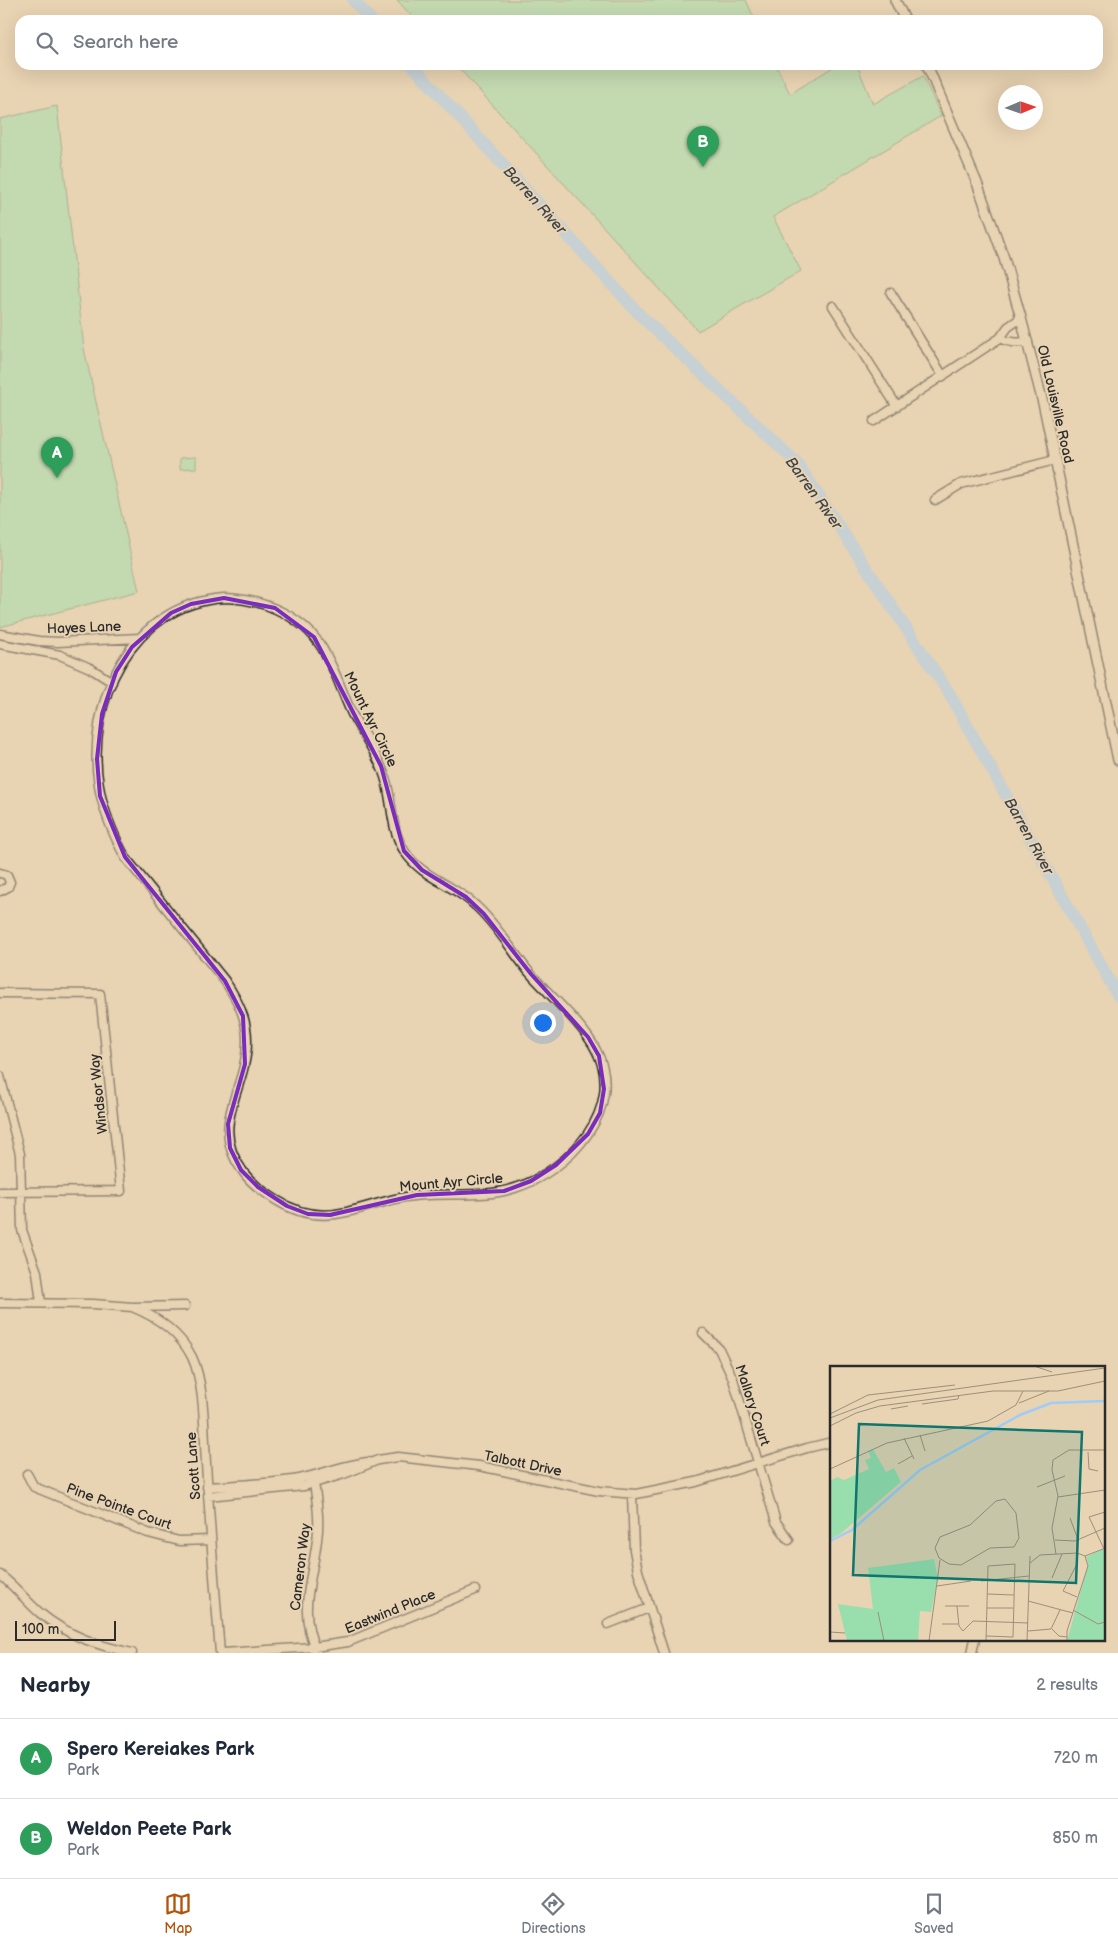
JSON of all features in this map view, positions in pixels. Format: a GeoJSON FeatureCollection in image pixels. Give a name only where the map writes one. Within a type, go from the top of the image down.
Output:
{"type":"FeatureCollection","features":[{"type":"Feature","properties":{"kind":"street"},"geometry":{"type":"LineString","coordinates":[[895,0],[902,15]]}},
{"type":"Feature","properties":{"kind":"street","name":"Old Louisville Road"},"geometry":{"type":"LineString","coordinates":[[929,70],[977,183],[1006,265],[1022,318],[1055,460],[1118,760]]}},
{"type":"Feature","properties":{"kind":"street"},"geometry":{"type":"LineString","coordinates":[[891,293],[943,376]]}},
{"type":"Feature","properties":{"kind":"street"},"geometry":{"type":"LineString","coordinates":[[833,306],[896,405]]}},
{"type":"Feature","properties":{"kind":"street"},"geometry":{"type":"LineString","coordinates":[[874,421],[1000,338],[1008,327],[1022,318]]}},
{"type":"Feature","properties":{"kind":"street"},"geometry":{"type":"LineString","coordinates":[[1000,338],[1008,342],[1028,342]]}},
{"type":"Feature","properties":{"kind":"street"},"geometry":{"type":"LineString","coordinates":[[935,500],[961,484],[1055,460]]}},
{"type":"Feature","properties":{"kind":"street","name":"Mount Ayr Circle"},"geometry":{"type":"LineString","coordinates":[[224,598],[248,600],[275,608],[299,623],[314,637],[327,656],[351,712],[381,766],[388,789],[394,826],[404,851],[422,870],[466,897],[480,909],[527,970],[581,1028],[595,1046],[604,1072],[603,1101],[594,1124],[579,1145],[544,1174],[511,1189],[489,1193],[417,1195],[330,1215],[319,1216],[297,1211],[267,1194],[249,1179],[235,1160],[228,1136],[230,1112],[242,1076],[247,1052],[246,1028],[241,1010],[225,980],[125,857],[103,805],[97,776],[97,750],[102,714],[112,682],[126,656],[140,638],[162,618],[180,608],[204,600],[224,598]]}},
{"type":"Feature","properties":{"kind":"street","name":"Hayes Lane"},"geometry":{"type":"LineString","coordinates":[[0,634],[39,641],[58,642],[140,638]]}},
{"type":"Feature","properties":{"kind":"street","name":"Hayes Lane"},"geometry":{"type":"LineString","coordinates":[[0,644],[60,655],[83,665],[112,682]]}},
{"type":"Feature","properties":{"kind":"street"},"geometry":{"type":"LineString","coordinates":[[0,873],[7,875],[10,882],[8,887],[0,891]]}},
{"type":"Feature","properties":{"kind":"street","name":"Windsor Way"},"geometry":{"type":"LineString","coordinates":[[0,993],[100,994],[121,1191],[21,1191]]}},
{"type":"Feature","properties":{"kind":"street"},"geometry":{"type":"LineString","coordinates":[[0,1076],[20,1154],[22,1230],[37,1272],[41,1303]]}},
{"type":"Feature","properties":{"kind":"street"},"geometry":{"type":"LineString","coordinates":[[0,1192],[21,1191]]}},
{"type":"Feature","properties":{"kind":"street","name":"Scott Lane"},"geometry":{"type":"LineString","coordinates":[[0,1303],[103,1304],[132,1307],[185,1306]]}},
{"type":"Feature","properties":{"kind":"street","name":"Scott Lane"},"geometry":{"type":"LineString","coordinates":[[132,1307],[152,1316],[173,1332],[185,1345],[193,1360],[200,1385],[211,1540],[222,1653]]}},
{"type":"Feature","properties":{"kind":"street","name":"Mallory Court"},"geometry":{"type":"LineString","coordinates":[[703,1333],[719,1349],[730,1371],[739,1395],[776,1522],[788,1540]]}},
{"type":"Feature","properties":{"kind":"street","name":"Talbott Drive"},"geometry":{"type":"LineString","coordinates":[[208,1496],[288,1488],[314,1483],[378,1460],[398,1457],[454,1463],[501,1471],[586,1490],[632,1494],[684,1485],[830,1443]]}},
{"type":"Feature","properties":{"kind":"street"},"geometry":{"type":"LineString","coordinates":[[207,1487],[292,1480],[354,1464],[378,1460]]}},
{"type":"Feature","properties":{"kind":"street","name":"Pine Pointe Court"},"geometry":{"type":"LineString","coordinates":[[27,1474],[34,1487],[148,1533],[179,1540],[211,1540]]}},
{"type":"Feature","properties":{"kind":"street","name":"Cameron Way"},"geometry":{"type":"LineString","coordinates":[[314,1483],[319,1523],[306,1607],[308,1631],[316,1650]]}},
{"type":"Feature","properties":{"kind":"street"},"geometry":{"type":"LineString","coordinates":[[632,1494],[634,1550],[641,1584],[664,1653]]}},
{"type":"Feature","properties":{"kind":"street"},"geometry":{"type":"LineString","coordinates":[[0,1575],[58,1627],[98,1646],[132,1653]]}},
{"type":"Feature","properties":{"kind":"street","name":"Eastwind Place"},"geometry":{"type":"LineString","coordinates":[[222,1653],[316,1650],[341,1644],[475,1590]]}},
{"type":"Feature","properties":{"kind":"street"},"geometry":{"type":"LineString","coordinates":[[608,1624],[649,1608]]}},
{"type":"Feature","properties":{"kind":"street"},"geometry":{"type":"LineString","coordinates":[[972,1653],[975,1640]]}},
{"type":"Feature","properties":{"kind":"highlighted area"},"geometry":{"type":"Polygon","coordinates":[[[224,598],[275,608],[314,637],[381,766],[404,851],[422,870],[466,897],[484,914],[531,974],[588,1037],[599,1056],[604,1089],[600,1113],[588,1134],[556,1165],[531,1181],[504,1191],[417,1195],[330,1215],[308,1214],[287,1206],[258,1187],[241,1170],[230,1148],[228,1124],[245,1064],[243,1016],[225,981],[125,857],[100,796],[97,759],[102,714],[116,672],[132,647],[171,613],[191,604],[224,598]]]}},
{"type":"Feature","properties":{"kind":"green space"},"geometry":{"type":"Polygon","coordinates":[[[397,0],[746,0],[753,15],[410,15],[397,0]]]}},
{"type":"Feature","properties":{"kind":"green space"},"geometry":{"type":"Polygon","coordinates":[[[461,70],[778,70],[790,94],[828,70],[859,70],[873,104],[923,76],[941,116],[773,217],[801,271],[698,331],[461,70]]]}},
{"type":"Feature","properties":{"kind":"green space"},"geometry":{"type":"Polygon","coordinates":[[[57,106],[84,349],[139,591],[0,627],[0,119],[57,106]]]}},
{"type":"Feature","properties":{"kind":"green space"},"geometry":{"type":"Polygon","coordinates":[[[196,457],[196,468],[180,469],[180,458],[196,457]]]}},
{"type":"Feature","properties":{"kind":"waterway","name":"Barren River"},"geometry":{"type":"LineString","coordinates":[[353,0],[366,15]]}},
{"type":"Feature","properties":{"kind":"waterway","name":"Barren River"},"geometry":{"type":"LineString","coordinates":[[417,70],[641,316],[797,463],[949,693],[1118,996]]}},
{"type":"Feature","properties":{"kind":"place","name":"Weldon Peete Park"},"geometry":{"type":"Point","coordinates":[703,167]}},
{"type":"Feature","properties":{"kind":"place","name":"Spero Kereiakes Park"},"geometry":{"type":"Point","coordinates":[57,478]}}]}
